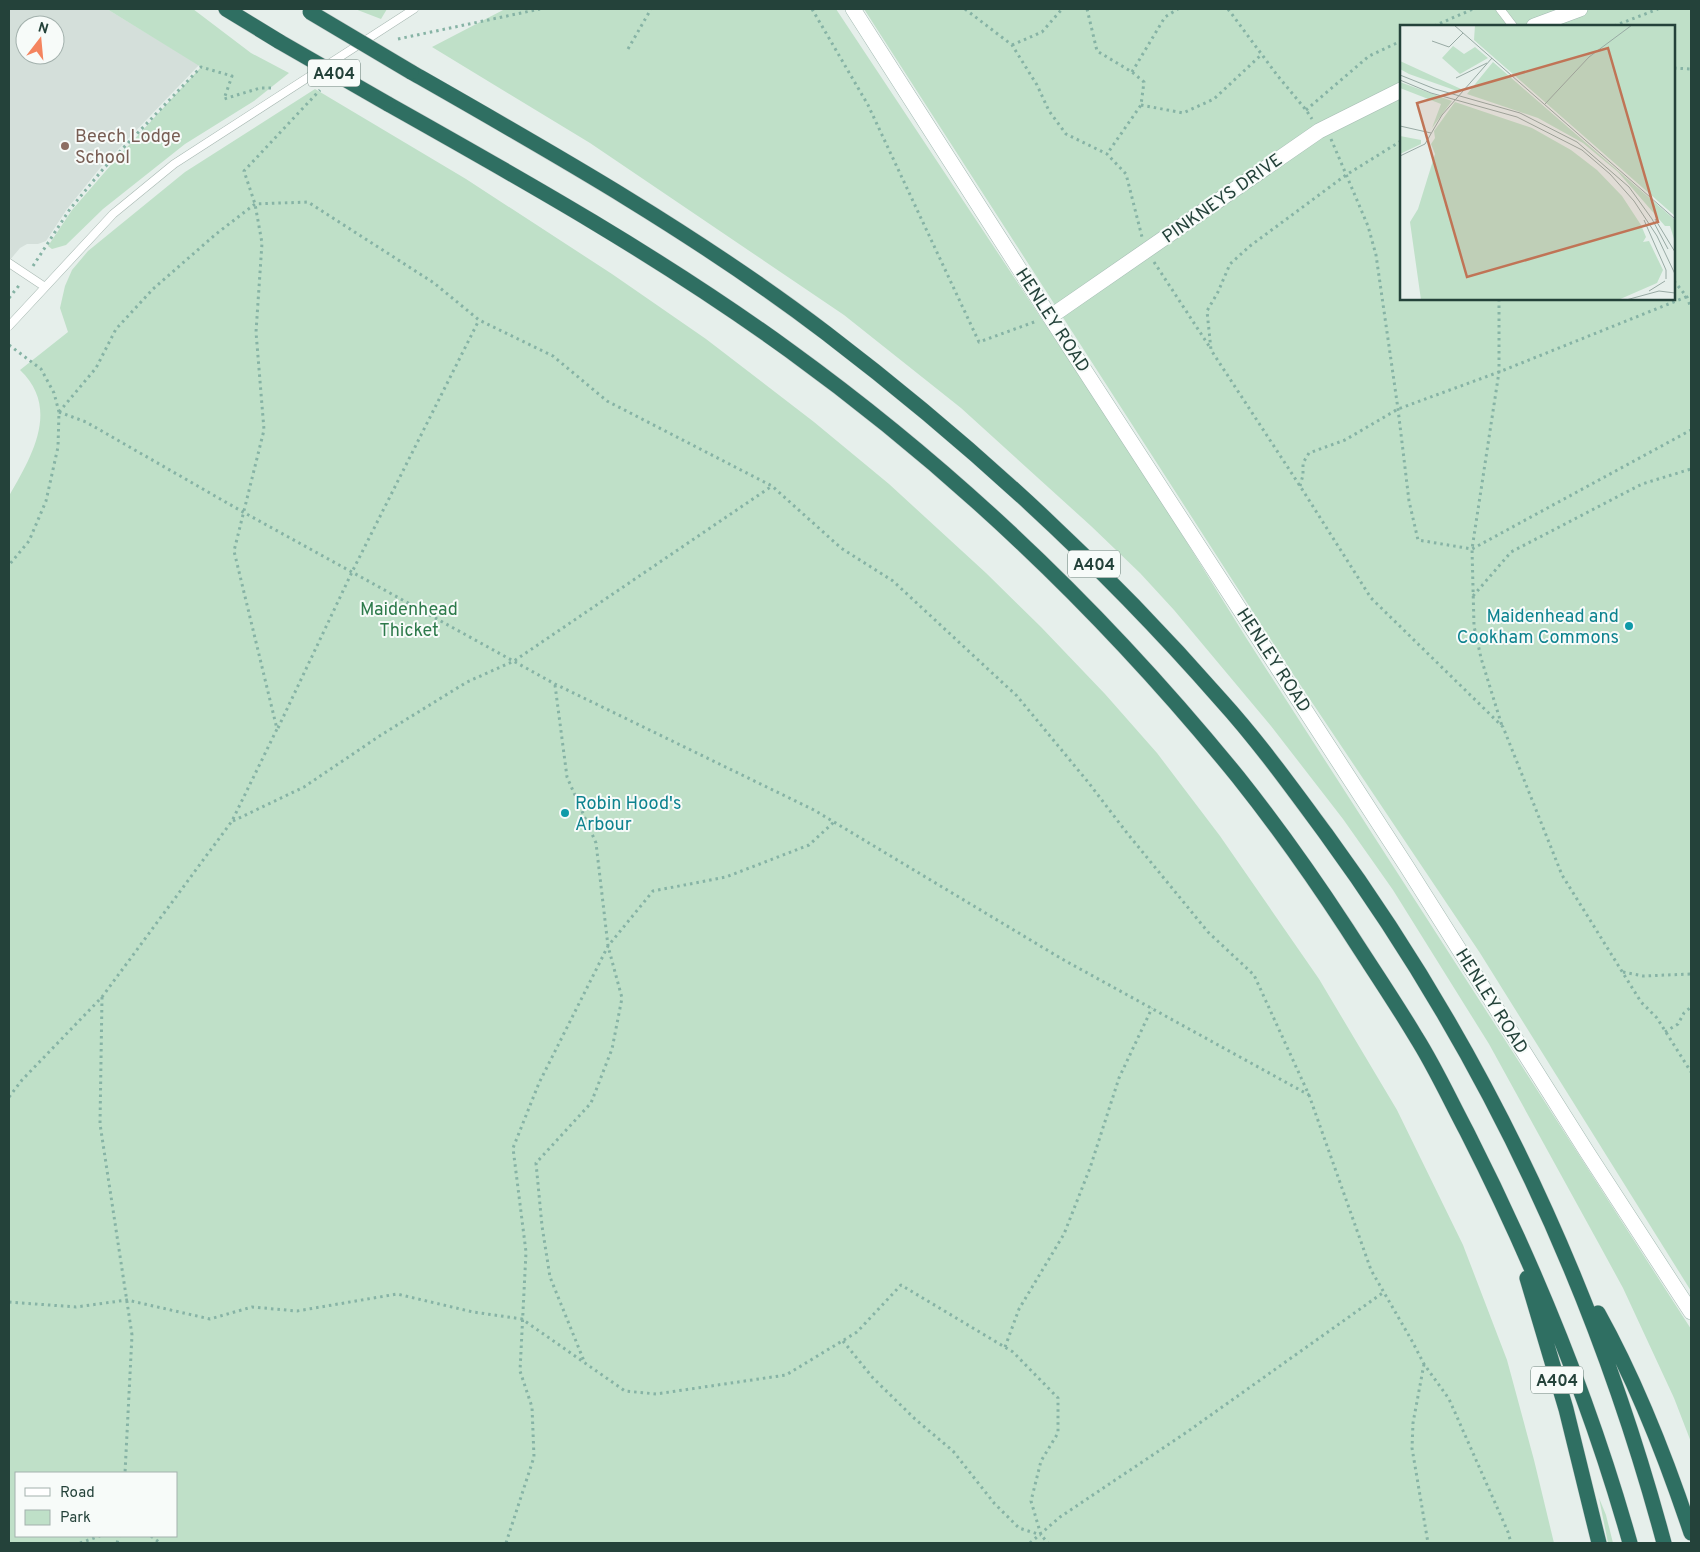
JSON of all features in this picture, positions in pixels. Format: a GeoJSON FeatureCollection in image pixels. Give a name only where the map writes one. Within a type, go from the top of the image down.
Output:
{"type":"FeatureCollection","features":[{"type":"Feature","properties":{"kind":"highway","name":"A404"},"geometry":{"type":"LineString","coordinates":[[226,9],[388,104],[564,203],[639,249],[767,334],[851,397],[976,501],[1121,643],[1203,735],[1285,839],[1331,905],[1419,1041],[1510,1219],[1566,1409],[1599,1543]]}},
{"type":"Feature","properties":{"kind":"highway","name":"A404"},"geometry":{"type":"LineString","coordinates":[[306,11],[522,135],[676,229],[823,330],[956,437],[1064,535],[1127,597],[1230,710],[1305,806],[1372,900],[1431,990],[1487,1090],[1535,1186],[1567,1258],[1620,1353],[1672,1476],[1691,1533]]}},
{"type":"Feature","properties":{"kind":"highway"},"geometry":{"type":"LineString","coordinates":[[1510,1219],[1576,1376],[1630,1543]]}},
{"type":"Feature","properties":{"kind":"highway"},"geometry":{"type":"LineString","coordinates":[[1567,1258],[1613,1375],[1664,1543]]}},
{"type":"Feature","properties":{"kind":"street","name":"HENLEY ROAD"},"geometry":{"type":"LineString","coordinates":[[853,9],[1402,858],[1582,1144],[1691,1312]]}},
{"type":"Feature","properties":{"kind":"street"},"geometry":{"type":"LineString","coordinates":[[1537,25],[1580,9]]}},
{"type":"Feature","properties":{"kind":"street","name":"PINKNEYS DRIVE"},"geometry":{"type":"LineString","coordinates":[[1050,316],[1319,131],[1400,90]]}},
{"type":"Feature","properties":{"kind":"lane"},"geometry":{"type":"LineString","coordinates":[[9,326],[113,214],[174,164],[414,9]]}},
{"type":"Feature","properties":{"kind":"lane"},"geometry":{"type":"LineString","coordinates":[[1500,9],[1512,25]]}},
{"type":"Feature","properties":{"kind":"lane"},"geometry":{"type":"LineString","coordinates":[[9,263],[45,287]]}},
{"type":"Feature","properties":{"kind":"path"},"geometry":{"type":"LineString","coordinates":[[398,39],[540,9]]}},
{"type":"Feature","properties":{"kind":"path"},"geometry":{"type":"LineString","coordinates":[[628,49],[651,9]]}},
{"type":"Feature","properties":{"kind":"path"},"geometry":{"type":"LineString","coordinates":[[812,9],[868,105],[979,342],[1050,316]]}},
{"type":"Feature","properties":{"kind":"path"},"geometry":{"type":"LineString","coordinates":[[965,9],[1012,44],[1037,85],[1049,111],[1066,134],[1107,154],[1126,174],[1146,251],[1163,274],[1371,598],[1503,727]]}},
{"type":"Feature","properties":{"kind":"path"},"geometry":{"type":"LineString","coordinates":[[1012,44],[1042,32],[1062,9]]}},
{"type":"Feature","properties":{"kind":"path"},"geometry":{"type":"LineString","coordinates":[[1087,9],[1097,51],[1132,72],[1144,82],[1142,105],[1107,154]]}},
{"type":"Feature","properties":{"kind":"path"},"geometry":{"type":"LineString","coordinates":[[1132,72],[1166,17],[1178,9]]}},
{"type":"Feature","properties":{"kind":"path"},"geometry":{"type":"LineString","coordinates":[[1228,9],[1261,55],[1306,110],[1319,131],[1329,133],[1368,226],[1376,255],[1398,410],[1408,501],[1418,540],[1472,549],[1691,430]]}},
{"type":"Feature","properties":{"kind":"path"},"geometry":{"type":"LineString","coordinates":[[1436,25],[1473,9]]}},
{"type":"Feature","properties":{"kind":"path"},"geometry":{"type":"LineString","coordinates":[[1617,25],[1658,9]]}},
{"type":"Feature","properties":{"kind":"path"},"geometry":{"type":"LineString","coordinates":[[1306,110],[1369,56],[1400,41]]}},
{"type":"Feature","properties":{"kind":"path"},"geometry":{"type":"LineString","coordinates":[[1142,105],[1183,113],[1214,99],[1261,55]]}},
{"type":"Feature","properties":{"kind":"path"},"geometry":{"type":"LineString","coordinates":[[9,298],[27,275],[70,209],[104,168],[201,67],[232,76],[224,99],[260,88],[294,87],[320,90],[244,170],[255,204],[262,243],[256,332],[264,430],[234,552],[277,729]]}},
{"type":"Feature","properties":{"kind":"path"},"geometry":{"type":"LineString","coordinates":[[1675,68],[1691,69]]}},
{"type":"Feature","properties":{"kind":"path"},"geometry":{"type":"LineString","coordinates":[[1211,350],[1207,311],[1218,292],[1230,264],[1250,246],[1346,175],[1400,142]]}},
{"type":"Feature","properties":{"kind":"path"},"geometry":{"type":"LineString","coordinates":[[59,412],[96,368],[116,329],[153,289],[216,234],[255,204],[308,202],[434,283],[478,320],[553,356],[607,401],[772,486],[840,548],[894,581],[1017,696],[1208,932],[1254,974],[1309,1095],[1370,1270],[1424,1364],[1449,1399],[1508,1532],[1511,1543]]}},
{"type":"Feature","properties":{"kind":"path"},"geometry":{"type":"LineString","coordinates":[[1675,282],[1687,297],[1691,308]]}},
{"type":"Feature","properties":{"kind":"path"},"geometry":{"type":"LineString","coordinates":[[1300,486],[1303,464],[1310,453],[1345,440],[1398,410],[1499,372],[1691,295]]}},
{"type":"Feature","properties":{"kind":"path"},"geometry":{"type":"LineString","coordinates":[[1474,626],[1472,549],[1499,372],[1499,300]]}},
{"type":"Feature","properties":{"kind":"path"},"geometry":{"type":"LineString","coordinates":[[9,1097],[22,1080],[102,996],[232,821],[352,572],[478,320]]}},
{"type":"Feature","properties":{"kind":"path"},"geometry":{"type":"LineString","coordinates":[[9,345],[41,369],[54,393],[59,412],[58,447],[46,502],[29,541],[9,565]]}},
{"type":"Feature","properties":{"kind":"path"},"geometry":{"type":"LineString","coordinates":[[59,412],[86,422],[244,512],[555,684],[814,810],[1062,959],[1309,1095]]}},
{"type":"Feature","properties":{"kind":"path"},"geometry":{"type":"LineString","coordinates":[[1691,469],[1642,484],[1511,552],[1472,596],[1474,626],[1481,658],[1503,727],[1562,875],[1641,1002],[1657,1018],[1691,1072]]}},
{"type":"Feature","properties":{"kind":"path"},"geometry":{"type":"LineString","coordinates":[[232,821],[304,787],[381,735],[467,682],[514,662],[772,486]]}},
{"type":"Feature","properties":{"kind":"path"},"geometry":{"type":"LineString","coordinates":[[555,684],[568,777],[596,843],[608,946],[622,998],[612,1049],[591,1102],[536,1163],[542,1226],[550,1277],[584,1362]]}},
{"type":"Feature","properties":{"kind":"path"},"geometry":{"type":"LineString","coordinates":[[506,1543],[534,1458],[532,1407],[520,1371],[526,1252],[513,1148],[538,1084],[608,946],[653,891],[726,877],[809,845],[834,822]]}},
{"type":"Feature","properties":{"kind":"path"},"geometry":{"type":"LineString","coordinates":[[1623,972],[1643,976],[1691,974]]}},
{"type":"Feature","properties":{"kind":"path"},"geometry":{"type":"LineString","coordinates":[[102,996],[100,1124],[132,1335],[125,1472]]}},
{"type":"Feature","properties":{"kind":"path"},"geometry":{"type":"LineString","coordinates":[[1665,1032],[1678,1024],[1684,1013],[1691,1007]]}},
{"type":"Feature","properties":{"kind":"path"},"geometry":{"type":"LineString","coordinates":[[1005,1346],[1019,1309],[1064,1234],[1090,1168],[1119,1078],[1152,1008]]}},
{"type":"Feature","properties":{"kind":"path"},"geometry":{"type":"LineString","coordinates":[[9,1302],[76,1307],[127,1300],[210,1319],[252,1307],[297,1311],[397,1294],[473,1312],[522,1319],[625,1391],[656,1394],[786,1375],[857,1332],[901,1285],[1005,1346],[1058,1398],[1058,1433],[1041,1461],[1031,1501],[1041,1535],[1048,1543]]}},
{"type":"Feature","properties":{"kind":"path"},"geometry":{"type":"LineString","coordinates":[[1030,1543],[1060,1517],[1187,1432],[1384,1292]]}},
{"type":"Feature","properties":{"kind":"path"},"geometry":{"type":"LineString","coordinates":[[843,1341],[873,1378],[915,1419],[953,1451],[994,1503],[1018,1528],[1041,1535]]}},
{"type":"Feature","properties":{"kind":"path"},"geometry":{"type":"LineString","coordinates":[[1424,1364],[1413,1423],[1412,1448],[1428,1543]]}},
{"type":"Feature","properties":{"kind":"path"},"geometry":{"type":"LineString","coordinates":[[80,1543],[97,1537]]}},
{"type":"Feature","properties":{"kind":"shaded area","name":"Beech Lodge School"},"geometry":{"type":"Polygon","coordinates":[[[9,9],[107,9],[199,65],[100,168],[67,209],[46,241],[38,244],[27,244],[20,248],[9,261],[9,9]]]}},
{"type":"Feature","properties":{"kind":"green space"},"geometry":{"type":"Polygon","coordinates":[[[107,9],[193,9],[251,53],[289,73],[254,101],[185,144],[103,209],[66,245],[52,249],[48,246],[72,210],[201,67],[107,9]]]}},
{"type":"Feature","properties":{"kind":"green space"},"geometry":{"type":"Polygon","coordinates":[[[355,9],[387,9],[381,19],[355,9]]]}},
{"type":"Feature","properties":{"kind":"green space"},"geometry":{"type":"Polygon","coordinates":[[[505,9],[836,9],[1142,470],[1245,636],[1691,1329],[1691,1442],[1674,1398],[1623,1288],[1489,1044],[1393,890],[1343,819],[1271,726],[1174,610],[1140,573],[961,408],[844,315],[590,143],[432,47],[505,9]]]}},
{"type":"Feature","properties":{"kind":"green space"},"geometry":{"type":"Polygon","coordinates":[[[864,9],[1691,9],[1691,1291],[1480,953],[1293,674],[864,9]]]}},
{"type":"Feature","properties":{"kind":"green space","name":"Maidenhead Thicket"},"geometry":{"type":"Polygon","coordinates":[[[315,89],[466,179],[612,274],[706,339],[814,422],[889,484],[986,573],[1041,627],[1105,694],[1157,753],[1220,836],[1319,979],[1397,1110],[1463,1245],[1507,1360],[1554,1543],[9,1543],[9,496],[33,449],[40,417],[39,401],[32,385],[20,370],[68,332],[60,308],[65,286],[72,270],[88,251],[185,172],[315,89]]]}},
{"type":"Feature","properties":{"kind":"green space"},"geometry":{"type":"Polygon","coordinates":[[[1599,1498],[1606,1515],[1613,1543],[1608,1543],[1599,1498]]]}},
{"type":"Feature","properties":{"kind":"place","name":"Beech Lodge School"},"geometry":{"type":"Point","coordinates":[65,146]}},
{"type":"Feature","properties":{"kind":"place","name":"Maidenhead and Cookham Commons"},"geometry":{"type":"Point","coordinates":[1629,626]}},
{"type":"Feature","properties":{"kind":"place","name":"Robin Hood's Arbour"},"geometry":{"type":"Point","coordinates":[565,813]}}]}
